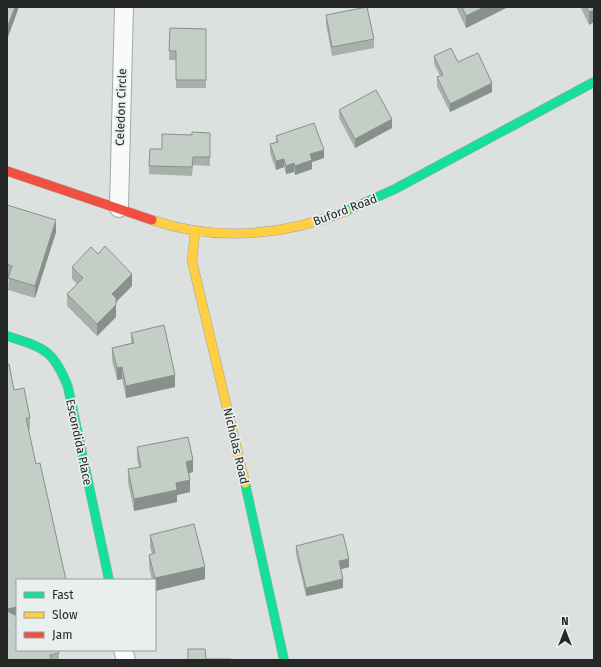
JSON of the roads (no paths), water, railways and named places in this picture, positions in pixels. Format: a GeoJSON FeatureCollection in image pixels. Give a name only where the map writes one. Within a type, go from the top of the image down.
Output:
{"type":"FeatureCollection","features":[{"type":"Feature","properties":{"kind":"street","name":"Celedon Circle"},"geometry":{"type":"LineString","coordinates":[[119,208],[124,7]]}},
{"type":"Feature","properties":{"kind":"street","name":"Buford Road"},"geometry":{"type":"LineString","coordinates":[[7,171],[119,208],[157,223],[195,232],[224,234],[264,233],[295,228],[330,219],[390,192],[594,82]]}},
{"type":"Feature","properties":{"kind":"street","name":"Nicholas Road"},"geometry":{"type":"LineString","coordinates":[[195,232],[192,261],[230,416],[284,660]]}},
{"type":"Feature","properties":{"kind":"street","name":"Escondida Place"},"geometry":{"type":"LineString","coordinates":[[7,336],[50,352],[60,364],[68,387],[109,579]]}}]}
